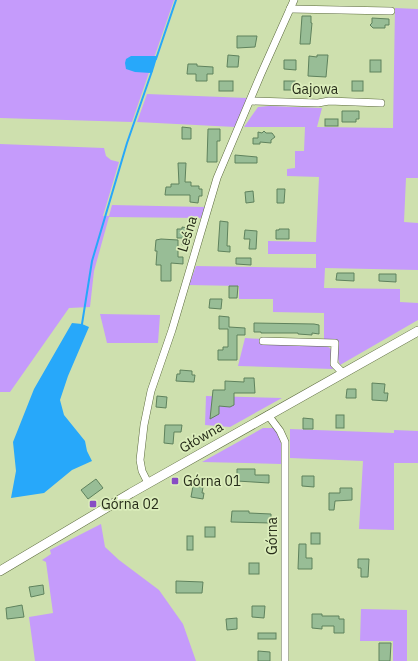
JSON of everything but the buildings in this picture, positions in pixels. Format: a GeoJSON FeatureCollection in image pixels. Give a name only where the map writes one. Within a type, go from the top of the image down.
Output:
{"type":"FeatureCollection","features":[{"type":"Feature","properties":{"kind":"main road","name":"Główna"},"geometry":{"type":"LineString","coordinates":[[0,571],[148,483],[418,330]]}},
{"type":"Feature","properties":{"kind":"street","name":"Leśna"},"geometry":{"type":"LineString","coordinates":[[148,483],[142,471],[140,460],[148,402],[172,330],[218,178],[294,0]]}},
{"type":"Feature","properties":{"kind":"street"},"geometry":{"type":"LineString","coordinates":[[290,8],[391,12]]}},
{"type":"Feature","properties":{"kind":"street","name":"Gajowa"},"geometry":{"type":"LineString","coordinates":[[250,101],[318,103],[329,101],[381,103]]}},
{"type":"Feature","properties":{"kind":"street"},"geometry":{"type":"LineString","coordinates":[[263,341],[335,343],[334,364],[343,373]]}},
{"type":"Feature","properties":{"kind":"street","name":"Górna"},"geometry":{"type":"LineString","coordinates":[[268,415],[280,431],[285,442],[285,661]]}},
{"type":"Feature","properties":{"kind":"shaded area"},"geometry":{"type":"Polygon","coordinates":[[[0,0],[174,0],[132,122],[0,118],[0,0]]]}},
{"type":"Feature","properties":{"kind":"shaded area"},"geometry":{"type":"Polygon","coordinates":[[[395,8],[418,9],[418,178],[406,178],[404,222],[418,223],[418,270],[325,268],[324,288],[400,289],[400,302],[418,303],[418,320],[340,365],[338,359],[337,341],[324,340],[324,313],[273,312],[273,299],[239,299],[239,286],[189,285],[196,266],[316,268],[316,254],[268,254],[268,241],[316,242],[319,177],[287,176],[287,169],[295,168],[295,151],[304,151],[305,127],[244,127],[258,107],[269,106],[322,108],[317,127],[393,128],[395,8]]]}},
{"type":"Feature","properties":{"kind":"shaded area"},"geometry":{"type":"Polygon","coordinates":[[[147,94],[247,98],[235,127],[137,122],[147,94]]]}},
{"type":"Feature","properties":{"kind":"shaded area"},"geometry":{"type":"Polygon","coordinates":[[[0,144],[104,148],[106,156],[111,160],[119,162],[103,216],[109,216],[112,205],[205,207],[201,218],[109,217],[94,271],[90,307],[69,308],[10,392],[0,392],[0,144]]]}},
{"type":"Feature","properties":{"kind":"shaded area"},"geometry":{"type":"Polygon","coordinates":[[[100,314],[160,315],[158,343],[107,343],[100,314]]]}},
{"type":"Feature","properties":{"kind":"shaded area"},"geometry":{"type":"Polygon","coordinates":[[[245,338],[327,346],[331,349],[333,369],[238,366],[245,338]]]}},
{"type":"Feature","properties":{"kind":"shaded area"},"geometry":{"type":"Polygon","coordinates":[[[206,396],[282,398],[230,427],[205,425],[206,396]]]}},
{"type":"Feature","properties":{"kind":"shaded area"},"geometry":{"type":"Polygon","coordinates":[[[263,428],[277,428],[281,444],[281,464],[202,462],[263,428]]]}},
{"type":"Feature","properties":{"kind":"shaded area"},"geometry":{"type":"Polygon","coordinates":[[[290,429],[394,433],[394,430],[418,431],[418,463],[394,463],[394,530],[359,529],[363,461],[290,458],[290,429]]]}},
{"type":"Feature","properties":{"kind":"shaded area"},"geometry":{"type":"Polygon","coordinates":[[[101,524],[105,547],[119,560],[159,590],[183,624],[196,661],[35,661],[29,617],[53,613],[46,562],[42,560],[51,554],[50,550],[101,524]]]}},
{"type":"Feature","properties":{"kind":"shaded area"},"geometry":{"type":"Polygon","coordinates":[[[361,609],[407,610],[407,661],[393,661],[393,641],[360,641],[361,609]]]}},
{"type":"Feature","properties":{"kind":"water"},"geometry":{"type":"Polygon","coordinates":[[[131,56],[156,56],[157,58],[153,71],[151,73],[135,72],[126,69],[126,59],[131,56]]]}},
{"type":"Feature","properties":{"kind":"water"},"geometry":{"type":"Polygon","coordinates":[[[72,323],[82,324],[89,327],[68,376],[60,400],[64,415],[85,441],[87,451],[92,461],[72,470],[44,493],[11,498],[16,471],[13,442],[34,389],[72,323]]]}},
{"type":"Feature","properties":{"kind":"waterway"},"geometry":{"type":"LineString","coordinates":[[156,59],[176,0]]}},
{"type":"Feature","properties":{"kind":"waterway"},"geometry":{"type":"LineString","coordinates":[[82,324],[92,261],[127,143],[152,71]]}},
{"type":"Feature","properties":{"kind":"place","name":"Górna 01"},"geometry":{"type":"Point","coordinates":[175,481]}},
{"type":"Feature","properties":{"kind":"place","name":"Górna 02"},"geometry":{"type":"Point","coordinates":[93,504]}}]}
